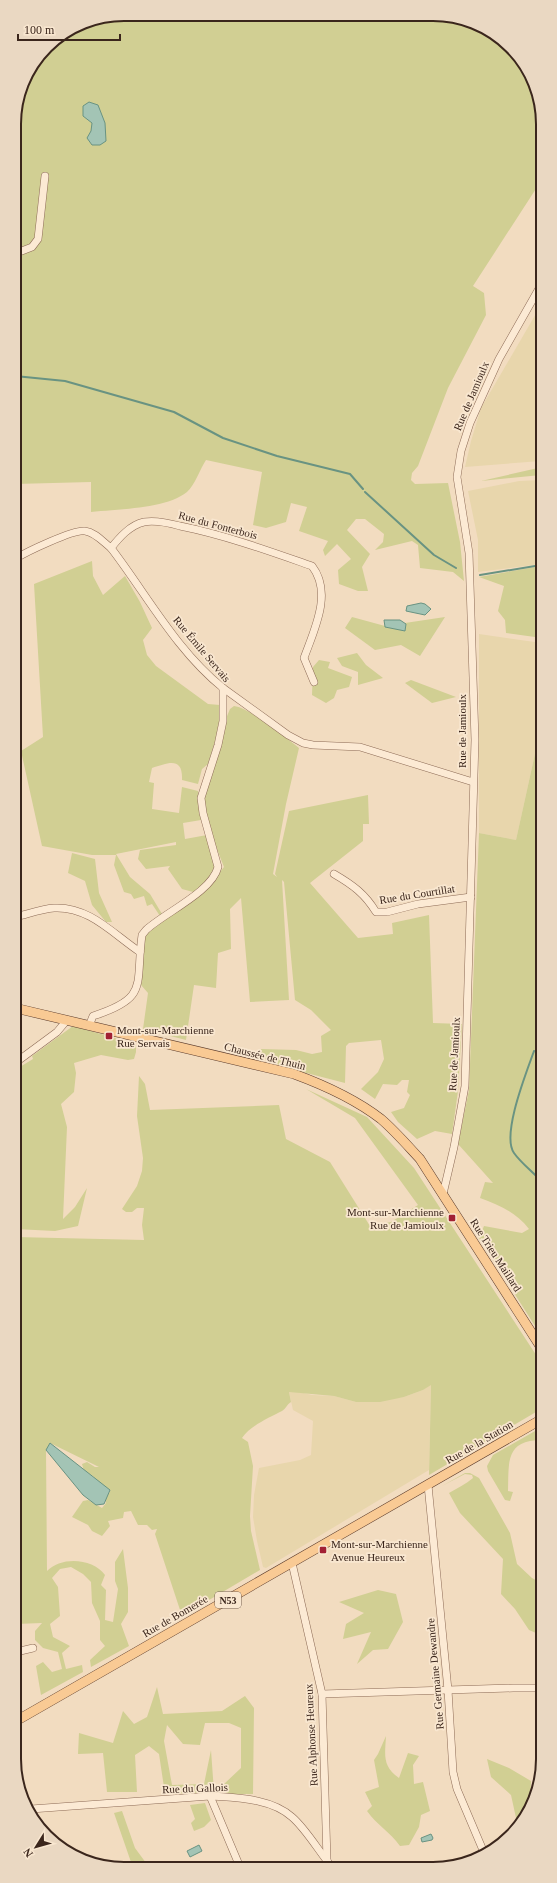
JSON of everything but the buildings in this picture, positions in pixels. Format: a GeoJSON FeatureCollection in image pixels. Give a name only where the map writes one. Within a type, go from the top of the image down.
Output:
{"type":"FeatureCollection","features":[{"type":"Feature","properties":{"kind":"main road","name":"Chaussée de Thuin"},"geometry":{"type":"LineString","coordinates":[[21,1009],[294,1074],[321,1084],[365,1108],[382,1120],[420,1159],[443,1194]]}},
{"type":"Feature","properties":{"kind":"main road","name":"Rue Trieu Maillard"},"geometry":{"type":"LineString","coordinates":[[443,1194],[536,1340]]}},
{"type":"Feature","properties":{"kind":"main road","name":"Rue de la Station"},"geometry":{"type":"LineString","coordinates":[[428,1485],[536,1422]]}},
{"type":"Feature","properties":{"kind":"main road","name":"Rue de Bomerée"},"geometry":{"type":"LineString","coordinates":[[21,1718],[428,1485]]}},
{"type":"Feature","properties":{"kind":"street"},"geometry":{"type":"LineString","coordinates":[[21,251],[32,247],[38,239],[45,176]]}},
{"type":"Feature","properties":{"kind":"street","name":"Rue de Jamioulx"},"geometry":{"type":"LineString","coordinates":[[443,1194],[454,1148],[465,1086],[475,740],[469,553],[458,471],[461,451],[470,423],[499,359],[536,294]]}},
{"type":"Feature","properties":{"kind":"street","name":"Rue du Fonterbois"},"geometry":{"type":"LineString","coordinates":[[110,548],[125,533],[136,525],[145,522],[156,522],[205,531],[312,566],[320,584],[321,604],[320,615],[304,658],[314,682]]}},
{"type":"Feature","properties":{"kind":"street"},"geometry":{"type":"LineString","coordinates":[[21,555],[70,534],[83,530],[91,533],[110,548]]}},
{"type":"Feature","properties":{"kind":"street","name":"Rue Émile Servais"},"geometry":{"type":"LineString","coordinates":[[89,1026],[93,1016],[118,1007],[129,1000],[135,992],[138,982],[142,935],[146,930],[197,893],[212,879],[217,869],[216,856],[201,804],[223,720],[223,688],[201,669],[175,637],[110,548]]}},
{"type":"Feature","properties":{"kind":"street"},"geometry":{"type":"LineString","coordinates":[[223,688],[288,735],[303,742],[313,745],[360,747],[473,782]]}},
{"type":"Feature","properties":{"kind":"street","name":"Rue du Courtillat"},"geometry":{"type":"LineString","coordinates":[[334,874],[361,891],[376,912],[387,912],[418,904],[471,897]]}},
{"type":"Feature","properties":{"kind":"street"},"geometry":{"type":"LineString","coordinates":[[21,916],[53,908],[77,910],[99,921],[140,952]]}},
{"type":"Feature","properties":{"kind":"street"},"geometry":{"type":"LineString","coordinates":[[21,1059],[57,1032],[67,1020]]}},
{"type":"Feature","properties":{"kind":"street","name":"Rue Germaine Dewandre"},"geometry":{"type":"LineString","coordinates":[[428,1485],[448,1690],[454,1780],[482,1849]]}},
{"type":"Feature","properties":{"kind":"street","name":"Rue Alphonse Heureux"},"geometry":{"type":"LineString","coordinates":[[292,1563],[322,1694],[327,1860]]}},
{"type":"Feature","properties":{"kind":"street"},"geometry":{"type":"LineString","coordinates":[[21,1651],[33,1648]]}},
{"type":"Feature","properties":{"kind":"street"},"geometry":{"type":"LineString","coordinates":[[322,1694],[536,1688]]}},
{"type":"Feature","properties":{"kind":"street"},"geometry":{"type":"LineString","coordinates":[[210,1796],[238,1862]]}},
{"type":"Feature","properties":{"kind":"street","name":"Rue du Gallois"},"geometry":{"type":"LineString","coordinates":[[34,1809],[210,1796],[239,1798],[265,1803],[282,1810],[293,1817],[327,1860]]}},
{"type":"Feature","properties":{"kind":"shaded area"},"geometry":{"type":"Polygon","coordinates":[[[433,21],[466,26],[496,42],[506,51],[515,61],[525,78],[531,91],[534,104],[536,124],[536,189],[473,286],[484,293],[486,315],[448,388],[418,466],[412,473],[411,480],[415,484],[448,483],[460,542],[464,581],[453,572],[420,568],[418,545],[412,541],[375,550],[383,542],[384,534],[365,519],[356,519],[347,530],[370,554],[362,567],[368,591],[358,591],[339,584],[338,570],[351,559],[337,544],[325,556],[323,550],[328,541],[299,531],[307,507],[291,503],[286,522],[266,528],[253,525],[262,472],[206,460],[190,489],[178,498],[155,505],[91,512],[91,482],[21,484],[21,117],[26,91],[38,67],[51,51],[72,35],[91,26],[111,22],[433,21]]]}},
{"type":"Feature","properties":{"kind":"shaded area"},"geometry":{"type":"Polygon","coordinates":[[[89,102],[98,105],[105,123],[106,141],[100,145],[92,145],[87,138],[91,131],[92,123],[83,116],[83,106],[89,102]]]}},
{"type":"Feature","properties":{"kind":"shaded area"},"geometry":{"type":"Polygon","coordinates":[[[536,314],[536,461],[465,467],[481,408],[536,314]]]}},
{"type":"Feature","properties":{"kind":"shaded area"},"geometry":{"type":"Polygon","coordinates":[[[536,468],[536,476],[481,481],[536,468]]]}},
{"type":"Feature","properties":{"kind":"shaded area"},"geometry":{"type":"Polygon","coordinates":[[[536,480],[536,565],[478,572],[478,540],[468,491],[519,481],[536,480]]]}},
{"type":"Feature","properties":{"kind":"shaded area"},"geometry":{"type":"Polygon","coordinates":[[[92,561],[93,576],[103,595],[125,576],[140,602],[152,628],[143,640],[147,655],[156,666],[208,704],[220,705],[216,738],[208,764],[202,769],[198,784],[182,780],[182,772],[180,767],[173,763],[152,768],[149,782],[154,783],[152,809],[179,813],[182,787],[198,791],[201,820],[183,823],[185,839],[207,835],[215,868],[212,875],[197,891],[193,892],[182,889],[168,869],[170,866],[146,869],[138,859],[140,850],[176,845],[176,842],[116,854],[130,877],[150,894],[162,914],[160,916],[152,904],[147,906],[144,896],[134,899],[131,894],[124,892],[114,865],[116,855],[92,855],[42,846],[21,751],[43,737],[34,584],[92,561]]]}},
{"type":"Feature","properties":{"kind":"shaded area"},"geometry":{"type":"Polygon","coordinates":[[[536,567],[536,637],[506,633],[505,620],[498,611],[504,586],[479,577],[536,567]]]}},
{"type":"Feature","properties":{"kind":"shaded area"},"geometry":{"type":"Polygon","coordinates":[[[421,603],[425,604],[431,609],[425,615],[406,611],[407,606],[421,603]]]}},
{"type":"Feature","properties":{"kind":"shaded area"},"geometry":{"type":"Polygon","coordinates":[[[352,617],[385,626],[445,617],[420,656],[401,645],[375,650],[345,628],[352,617]]]}},
{"type":"Feature","properties":{"kind":"shaded area"},"geometry":{"type":"Polygon","coordinates":[[[384,620],[400,620],[406,624],[405,631],[385,627],[384,620]]]}},
{"type":"Feature","properties":{"kind":"shaded area"},"geometry":{"type":"Polygon","coordinates":[[[479,634],[536,642],[536,749],[516,840],[479,833],[479,634]]]}},
{"type":"Feature","properties":{"kind":"shaded area"},"geometry":{"type":"Polygon","coordinates":[[[357,653],[366,665],[383,678],[358,685],[358,672],[342,666],[337,658],[357,653]]]}},
{"type":"Feature","properties":{"kind":"shaded area"},"geometry":{"type":"Polygon","coordinates":[[[319,660],[330,662],[328,668],[352,677],[349,687],[337,690],[334,698],[326,703],[312,695],[313,667],[319,660]]]}},
{"type":"Feature","properties":{"kind":"shaded area"},"geometry":{"type":"Polygon","coordinates":[[[411,680],[456,697],[432,703],[405,683],[411,680]]]}},
{"type":"Feature","properties":{"kind":"shaded area"},"geometry":{"type":"Polygon","coordinates":[[[234,706],[258,717],[299,748],[286,804],[273,874],[277,877],[275,874],[289,811],[368,795],[369,824],[363,824],[363,841],[310,883],[358,938],[393,934],[392,923],[429,915],[433,1023],[462,1024],[458,1091],[452,1134],[435,1131],[417,1139],[398,1122],[391,1112],[404,1108],[410,1095],[407,1092],[409,1080],[402,1080],[397,1085],[383,1084],[375,1099],[361,1089],[378,1072],[384,1059],[381,1040],[349,1043],[346,1046],[345,1083],[291,1069],[261,1058],[261,1049],[296,1050],[312,1054],[322,1052],[321,1036],[331,1030],[311,1010],[295,1000],[284,882],[282,880],[289,1000],[250,1002],[241,898],[230,909],[231,949],[218,953],[216,988],[194,985],[186,1040],[143,1029],[148,993],[141,985],[145,935],[205,890],[224,867],[211,834],[203,799],[225,721],[230,709],[234,706]]]}},
{"type":"Feature","properties":{"kind":"shaded area"},"geometry":{"type":"Polygon","coordinates":[[[536,749],[536,1328],[479,1238],[484,1226],[522,1233],[529,1229],[513,1214],[500,1206],[480,1198],[485,1182],[493,1183],[458,1144],[469,1090],[479,833],[516,840],[536,749]]]}},
{"type":"Feature","properties":{"kind":"shaded area"},"geometry":{"type":"Polygon","coordinates":[[[72,853],[95,859],[99,893],[112,922],[106,922],[92,905],[85,881],[68,873],[72,853]]]}},
{"type":"Feature","properties":{"kind":"shaded area"},"geometry":{"type":"Polygon","coordinates":[[[73,1026],[136,1044],[134,1059],[128,1060],[101,1055],[74,1063],[76,1073],[74,1092],[61,1104],[67,1127],[63,1219],[75,1207],[87,1188],[78,1226],[55,1231],[21,1229],[21,1066],[33,1059],[32,1056],[73,1026]]]}},
{"type":"Feature","properties":{"kind":"shaded area"},"geometry":{"type":"Polygon","coordinates":[[[139,1076],[145,1084],[150,1110],[279,1105],[286,1139],[330,1162],[370,1226],[391,1222],[418,1205],[355,1118],[306,1089],[367,1117],[414,1168],[536,1355],[536,1412],[429,1475],[431,1385],[423,1390],[404,1397],[380,1402],[356,1402],[334,1396],[289,1392],[291,1402],[285,1409],[255,1426],[242,1438],[248,1442],[253,1466],[250,1516],[251,1531],[260,1570],[182,1616],[155,1534],[157,1529],[152,1530],[147,1525],[138,1525],[131,1511],[124,1512],[123,1518],[108,1521],[110,1526],[102,1536],[92,1531],[88,1525],[72,1517],[83,1501],[88,1500],[102,1508],[106,1503],[105,1496],[110,1492],[96,1481],[93,1476],[84,1471],[82,1464],[87,1462],[95,1467],[99,1467],[50,1443],[46,1451],[47,1571],[53,1566],[68,1561],[85,1562],[100,1569],[105,1575],[101,1585],[106,1590],[105,1620],[113,1622],[118,1589],[115,1581],[115,1562],[123,1549],[128,1588],[128,1612],[121,1624],[129,1646],[91,1667],[90,1660],[105,1646],[100,1640],[100,1621],[92,1603],[91,1582],[83,1574],[71,1567],[60,1569],[52,1578],[58,1587],[60,1616],[50,1624],[53,1637],[70,1646],[62,1653],[66,1669],[82,1665],[83,1672],[41,1695],[36,1666],[43,1662],[52,1672],[62,1669],[58,1652],[43,1648],[35,1640],[35,1631],[42,1623],[21,1624],[21,1237],[144,1240],[142,1225],[144,1208],[137,1208],[132,1212],[126,1212],[122,1209],[137,1186],[142,1171],[143,1158],[137,1116],[139,1076]]]}},
{"type":"Feature","properties":{"kind":"shaded area"},"geometry":{"type":"Polygon","coordinates":[[[431,1384],[429,1470],[266,1568],[263,1567],[253,1517],[254,1495],[259,1468],[300,1460],[311,1455],[313,1421],[293,1410],[289,1392],[334,1396],[356,1402],[404,1397],[423,1390],[431,1384]]]}},
{"type":"Feature","properties":{"kind":"shaded area"},"geometry":{"type":"Polygon","coordinates":[[[536,1430],[536,1440],[521,1444],[515,1448],[509,1462],[508,1491],[513,1492],[510,1501],[505,1500],[488,1471],[487,1466],[493,1455],[536,1430]]]}},
{"type":"Feature","properties":{"kind":"shaded area"},"geometry":{"type":"Polygon","coordinates":[[[50,1443],[110,1490],[104,1504],[96,1505],[83,1495],[46,1450],[50,1443]]]}},
{"type":"Feature","properties":{"kind":"shaded area"},"geometry":{"type":"Polygon","coordinates":[[[465,1473],[470,1473],[479,1478],[510,1533],[517,1564],[536,1580],[536,1633],[529,1630],[515,1609],[501,1594],[503,1559],[460,1513],[449,1493],[473,1478],[472,1475],[465,1474],[442,1486],[465,1473]]]}},
{"type":"Feature","properties":{"kind":"shaded area"},"geometry":{"type":"Polygon","coordinates":[[[378,1590],[396,1594],[403,1622],[388,1649],[373,1650],[357,1664],[371,1632],[343,1639],[346,1624],[364,1613],[339,1602],[378,1590]]]}},
{"type":"Feature","properties":{"kind":"shaded area"},"geometry":{"type":"Polygon","coordinates":[[[157,1687],[163,1714],[222,1711],[245,1696],[254,1708],[253,1794],[226,1794],[224,1784],[241,1768],[241,1728],[229,1723],[205,1723],[200,1745],[183,1744],[167,1725],[164,1741],[172,1785],[204,1784],[211,1750],[214,1792],[165,1794],[159,1754],[149,1746],[135,1755],[137,1792],[107,1792],[103,1753],[78,1754],[79,1733],[113,1743],[123,1711],[134,1724],[147,1717],[157,1687]]]}},
{"type":"Feature","properties":{"kind":"shaded area"},"geometry":{"type":"Polygon","coordinates":[[[386,1736],[385,1754],[387,1764],[399,1778],[408,1753],[419,1756],[413,1765],[414,1784],[423,1782],[430,1811],[421,1815],[419,1827],[409,1845],[400,1846],[367,1811],[372,1806],[365,1792],[379,1787],[374,1760],[386,1736]]]}},
{"type":"Feature","properties":{"kind":"shaded area"},"geometry":{"type":"Polygon","coordinates":[[[487,1759],[509,1768],[531,1781],[531,1793],[516,1819],[511,1795],[491,1777],[487,1759]]]}},
{"type":"Feature","properties":{"kind":"shaded area"},"geometry":{"type":"Polygon","coordinates":[[[205,1803],[211,1820],[204,1827],[194,1831],[191,1823],[195,1819],[190,1805],[205,1803]]]}},
{"type":"Feature","properties":{"kind":"shaded area"},"geometry":{"type":"Polygon","coordinates":[[[122,1811],[135,1848],[145,1862],[131,1862],[114,1813],[122,1811]]]}},
{"type":"Feature","properties":{"kind":"shaded area"},"geometry":{"type":"Polygon","coordinates":[[[431,1834],[433,1838],[432,1840],[422,1842],[421,1838],[431,1834]]]}},
{"type":"Feature","properties":{"kind":"shaded area"},"geometry":{"type":"Polygon","coordinates":[[[199,1845],[202,1851],[190,1857],[187,1851],[199,1845]]]}},
{"type":"Feature","properties":{"kind":"waterway"},"geometry":{"type":"LineString","coordinates":[[21,377],[65,381],[174,412],[223,438],[277,456],[350,474],[363,489]]}},
{"type":"Feature","properties":{"kind":"waterway"},"geometry":{"type":"LineString","coordinates":[[365,492],[434,555],[456,568]]}},
{"type":"Feature","properties":{"kind":"waterway"},"geometry":{"type":"LineString","coordinates":[[480,575],[536,566]]}},
{"type":"Feature","properties":{"kind":"waterway"},"geometry":{"type":"LineString","coordinates":[[534,1051],[516,1103],[511,1132],[511,1144],[517,1157],[536,1176]]}},
{"type":"Feature","properties":{"kind":"place","name":"Mont-sur-Marchienne Rue Servais"},"geometry":{"type":"Point","coordinates":[109,1036]}},
{"type":"Feature","properties":{"kind":"place","name":"Mont-sur-Marchienne Rue de Jamioulx"},"geometry":{"type":"Point","coordinates":[452,1218]}},
{"type":"Feature","properties":{"kind":"place","name":"Mont-sur-Marchienne Avenue Heureux"},"geometry":{"type":"Point","coordinates":[323,1550]}}]}
